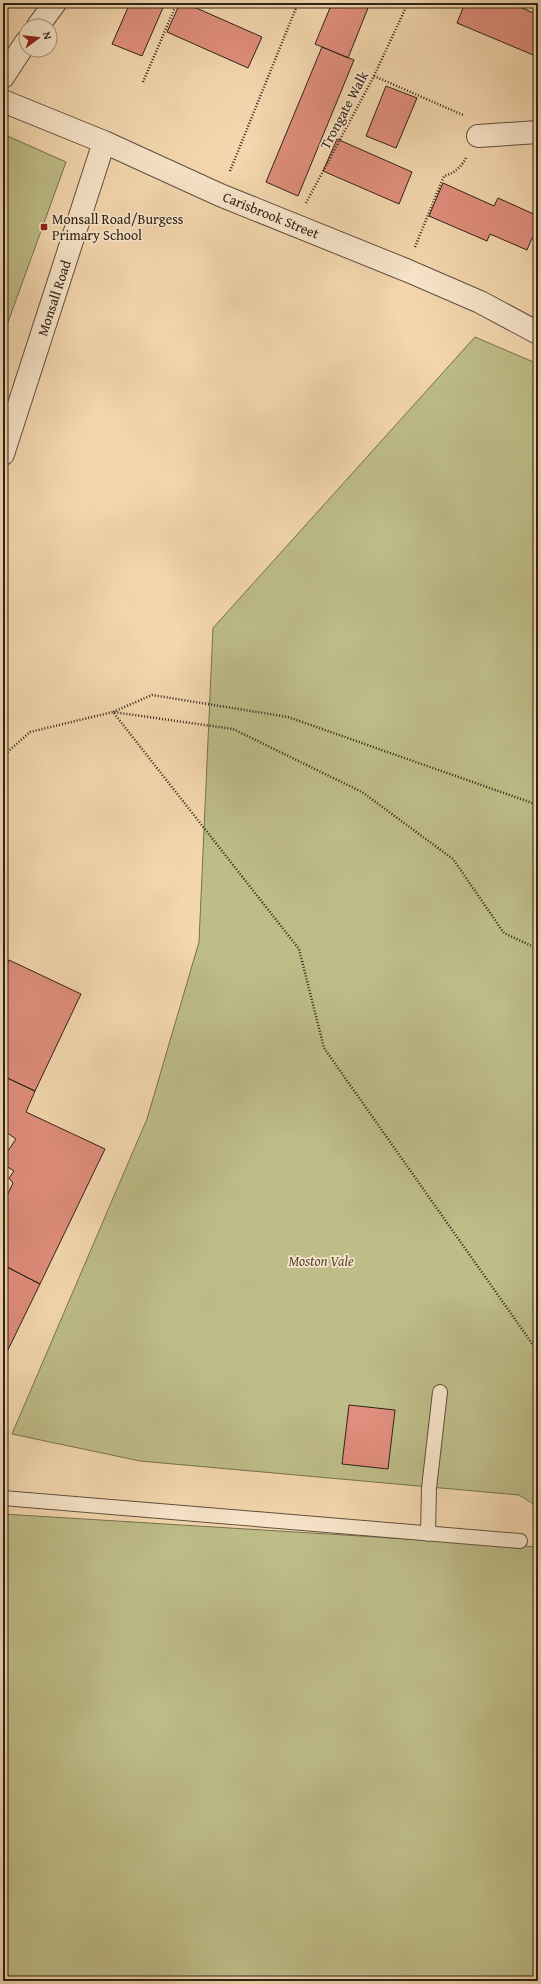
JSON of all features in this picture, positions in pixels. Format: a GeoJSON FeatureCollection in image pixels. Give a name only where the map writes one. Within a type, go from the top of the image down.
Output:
{"type":"FeatureCollection","features":[{"type":"Feature","properties":{"kind":"street"},"geometry":{"type":"LineString","coordinates":[[44,18],[55,3]]}},
{"type":"Feature","properties":{"kind":"street"},"geometry":{"type":"LineString","coordinates":[[3,77],[18,54]]}},
{"type":"Feature","properties":{"kind":"street","name":"Carisbrook Street"},"geometry":{"type":"LineString","coordinates":[[3,101],[104,142],[220,195],[406,270],[480,302],[538,334]]}},
{"type":"Feature","properties":{"kind":"street"},"geometry":{"type":"LineString","coordinates":[[478,136],[538,132]]}},
{"type":"Feature","properties":{"kind":"street","name":"Monsall Road"},"geometry":{"type":"LineString","coordinates":[[3,454],[104,142]]}},
{"type":"Feature","properties":{"kind":"lane"},"geometry":{"type":"LineString","coordinates":[[428,1534],[429,1488],[440,1392]]}},
{"type":"Feature","properties":{"kind":"lane"},"geometry":{"type":"LineString","coordinates":[[3,1498],[520,1541]]}},
{"type":"Feature","properties":{"kind":"path"},"geometry":{"type":"LineString","coordinates":[[143,82],[177,3]]}},
{"type":"Feature","properties":{"kind":"path"},"geometry":{"type":"LineString","coordinates":[[220,195],[298,3]]}},
{"type":"Feature","properties":{"kind":"path","name":"Trongate Walk"},"geometry":{"type":"LineString","coordinates":[[294,225],[374,76],[408,3]]}},
{"type":"Feature","properties":{"kind":"path"},"geometry":{"type":"LineString","coordinates":[[374,76],[464,116],[478,136],[461,166],[452,174],[444,176],[406,270]]}},
{"type":"Feature","properties":{"kind":"path"},"geometry":{"type":"LineString","coordinates":[[3,756],[30,732],[112,712],[152,695],[288,717],[538,805]]}},
{"type":"Feature","properties":{"kind":"path"},"geometry":{"type":"LineString","coordinates":[[112,712],[233,729],[362,792],[453,859],[504,933],[538,949]]}},
{"type":"Feature","properties":{"kind":"path"},"geometry":{"type":"LineString","coordinates":[[112,712],[300,949],[324,1048],[538,1352]]}},
{"type":"Feature","properties":{"kind":"green space"},"geometry":{"type":"Polygon","coordinates":[[[3,134],[66,162],[3,336],[3,134]]]}},
{"type":"Feature","properties":{"kind":"green space","name":"Moston Vale"},"geometry":{"type":"Polygon","coordinates":[[[475,337],[538,364],[538,1507],[519,1495],[140,1461],[12,1434],[147,1119],[199,942],[213,628],[475,337]]]}},
{"type":"Feature","properties":{"kind":"green space"},"geometry":{"type":"Polygon","coordinates":[[[3,1514],[538,1547],[538,1981],[3,1981],[3,1514]]]}},
{"type":"Feature","properties":{"kind":"building"},"geometry":{"type":"Polygon","coordinates":[[[130,3],[165,3],[142,56],[112,44],[130,3]]]}},
{"type":"Feature","properties":{"kind":"building"},"geometry":{"type":"Polygon","coordinates":[[[180,3],[185,3],[262,37],[248,68],[167,32],[180,3]]]}},
{"type":"Feature","properties":{"kind":"building"},"geometry":{"type":"Polygon","coordinates":[[[332,3],[370,3],[348,58],[315,44],[332,3]]]}},
{"type":"Feature","properties":{"kind":"building"},"geometry":{"type":"Polygon","coordinates":[[[465,3],[511,3],[538,15],[538,57],[457,23],[465,3]]]}},
{"type":"Feature","properties":{"kind":"building"},"geometry":{"type":"Polygon","coordinates":[[[322,47],[354,60],[298,196],[266,182],[322,47]]]}},
{"type":"Feature","properties":{"kind":"building"},"geometry":{"type":"Polygon","coordinates":[[[386,86],[417,98],[396,148],[366,136],[386,86]]]}},
{"type":"Feature","properties":{"kind":"building"},"geometry":{"type":"Polygon","coordinates":[[[337,139],[412,172],[399,204],[323,171],[337,139]]]}},
{"type":"Feature","properties":{"kind":"building"},"geometry":{"type":"Polygon","coordinates":[[[443,183],[494,206],[498,198],[538,216],[538,241],[532,238],[527,250],[490,234],[487,241],[429,216],[443,183]]]}},
{"type":"Feature","properties":{"kind":"building"},"geometry":{"type":"Polygon","coordinates":[[[9,960],[81,994],[35,1091],[3,1076],[3,972],[9,960]]]}},
{"type":"Feature","properties":{"kind":"building"},"geometry":{"type":"Polygon","coordinates":[[[3,1076],[35,1091],[26,1112],[105,1149],[40,1284],[3,1265],[3,1204],[13,1183],[9,1178],[14,1171],[3,1164],[3,1158],[16,1139],[3,1130],[3,1076]]]}},
{"type":"Feature","properties":{"kind":"building"},"geometry":{"type":"Polygon","coordinates":[[[3,1265],[40,1284],[3,1360],[3,1265]]]}},
{"type":"Feature","properties":{"kind":"building"},"geometry":{"type":"Polygon","coordinates":[[[349,1405],[395,1410],[388,1469],[342,1464],[349,1405]]]}},
{"type":"Feature","properties":{"kind":"place","name":"Monsall Road/Burgess Primary School"},"geometry":{"type":"Point","coordinates":[44,227]}}]}
